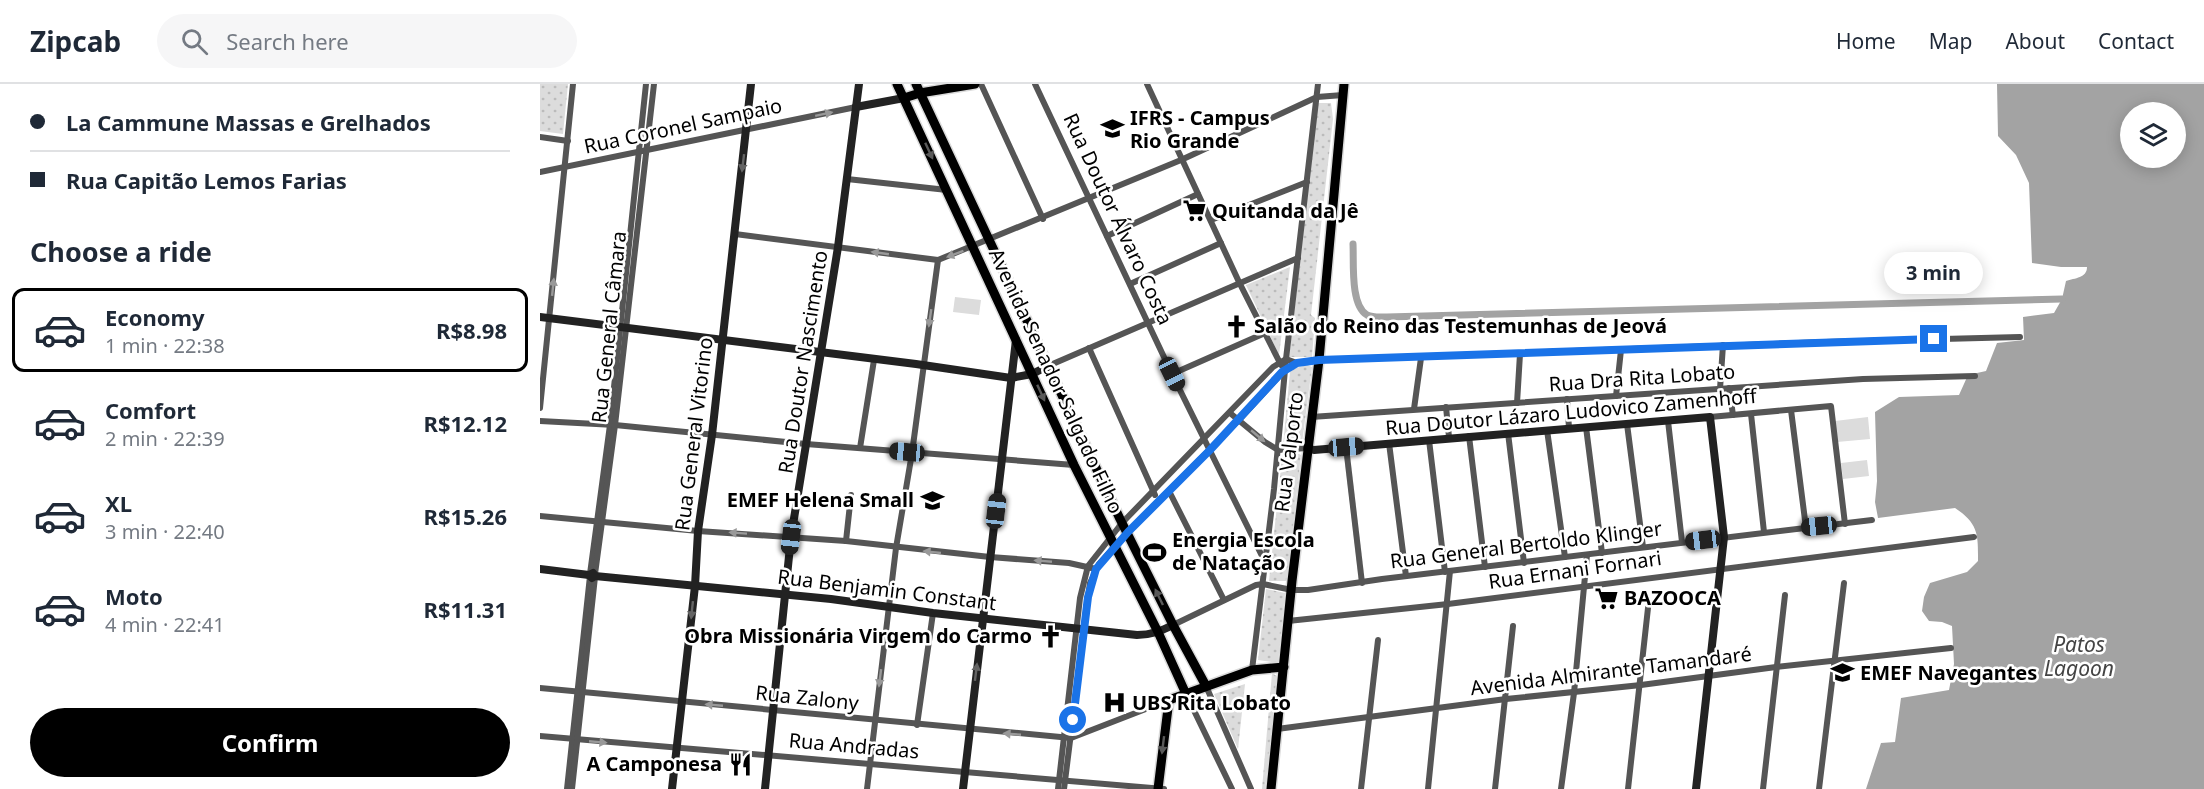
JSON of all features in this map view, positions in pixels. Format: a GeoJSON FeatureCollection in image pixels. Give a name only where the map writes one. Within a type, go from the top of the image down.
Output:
{"type":"FeatureCollection","features":[{"type":"Feature","properties":{"kind":"main road","name":"Avenida Senador Salgado Filho"},"geometry":{"type":"LineString","coordinates":[[897,84],[1074,465],[1158,632],[1186,694]]}},
{"type":"Feature","properties":{"kind":"main road"},"geometry":{"type":"LineString","coordinates":[[904,98],[918,88],[975,84]]}},
{"type":"Feature","properties":{"kind":"main road","name":"Rua Valporto"},"geometry":{"type":"LineString","coordinates":[[1271,789],[1307,448],[1319,360],[1344,84]]}},
{"type":"Feature","properties":{"kind":"main road","name":"Avenida Senador Salgado Filho"},"geometry":{"type":"LineString","coordinates":[[918,88],[1122,523],[1206,686]]}},
{"type":"Feature","properties":{"kind":"main road"},"geometry":{"type":"LineString","coordinates":[[1158,789],[1169,700],[1252,670],[1284,667]]}},
{"type":"Feature","properties":{"kind":"street"},"geometry":{"type":"LineString","coordinates":[[540,408],[573,84]]}},
{"type":"Feature","properties":{"kind":"street","name":"Rua General Câmara"},"geometry":{"type":"LineString","coordinates":[[567,789],[592,575],[613,425],[642,151],[646,84]]}},
{"type":"Feature","properties":{"kind":"street","name":"Rua General Câmara"},"geometry":{"type":"LineString","coordinates":[[642,151],[654,84]]}},
{"type":"Feature","properties":{"kind":"street","name":"Rua General Vitorino"},"geometry":{"type":"LineString","coordinates":[[672,789],[695,586],[698,531],[712,435],[752,84]]}},
{"type":"Feature","properties":{"kind":"street","name":"Rua Doutor Nascimento"},"geometry":{"type":"LineString","coordinates":[[765,789],[791,537],[838,247],[859,84]]}},
{"type":"Feature","properties":{"kind":"street"},"geometry":{"type":"LineString","coordinates":[[981,84],[1043,219]]}},
{"type":"Feature","properties":{"kind":"street","name":"Rua Doutor Álvaro Costa"},"geometry":{"type":"LineString","coordinates":[[1035,84],[1203,439],[1265,562]]}},
{"type":"Feature","properties":{"kind":"street"},"geometry":{"type":"LineString","coordinates":[[1147,84],[1239,282],[1279,363],[1286,369]]}},
{"type":"Feature","properties":{"kind":"street","name":"Rua Valporto"},"geometry":{"type":"LineString","coordinates":[[1252,670],[1318,84]]}},
{"type":"Feature","properties":{"kind":"street"},"geometry":{"type":"LineString","coordinates":[[735,234],[938,260],[1043,219],[1181,160],[1317,97],[1343,95]]}},
{"type":"Feature","properties":{"kind":"street","name":"Rua Coronel Sampaio"},"geometry":{"type":"LineString","coordinates":[[540,172],[904,98]]}},
{"type":"Feature","properties":{"kind":"street"},"geometry":{"type":"LineString","coordinates":[[540,137],[568,141]]}},
{"type":"Feature","properties":{"kind":"street"},"geometry":{"type":"LineString","coordinates":[[847,179],[947,190]]}},
{"type":"Feature","properties":{"kind":"street"},"geometry":{"type":"LineString","coordinates":[[1211,220],[1307,182]]}},
{"type":"Feature","properties":{"kind":"street"},"geometry":{"type":"LineString","coordinates":[[1107,236],[1198,194]]}},
{"type":"Feature","properties":{"kind":"street"},"geometry":{"type":"LineString","coordinates":[[1130,284],[1221,243]]}},
{"type":"Feature","properties":{"kind":"street"},"geometry":{"type":"LineString","coordinates":[[540,316],[1011,378],[1032,374],[1298,258]]}},
{"type":"Feature","properties":{"kind":"street"},"geometry":{"type":"LineString","coordinates":[[867,789],[896,548],[912,453],[938,260]]}},
{"type":"Feature","properties":{"kind":"street"},"geometry":{"type":"LineString","coordinates":[[1172,374],[1265,333]]}},
{"type":"Feature","properties":{"kind":"street"},"geometry":{"type":"LineString","coordinates":[[1058,789],[1062,780],[1072,702],[1080,629],[1080,598],[1088,566],[1113,542],[1128,532],[1210,450],[1286,369],[1297,363],[1319,360],[1723,345],[2020,338]]}},
{"type":"Feature","properties":{"kind":"street"},"geometry":{"type":"LineString","coordinates":[[963,789],[1016,340]]}},
{"type":"Feature","properties":{"kind":"street"},"geometry":{"type":"LineString","coordinates":[[1720,389],[1723,345]]}},
{"type":"Feature","properties":{"kind":"street"},"geometry":{"type":"LineString","coordinates":[[1089,348],[1159,500]]}},
{"type":"Feature","properties":{"kind":"street"},"geometry":{"type":"LineString","coordinates":[[1616,396],[1621,350]]}},
{"type":"Feature","properties":{"kind":"street"},"geometry":{"type":"LineString","coordinates":[[1517,403],[1520,354]]}},
{"type":"Feature","properties":{"kind":"street"},"geometry":{"type":"LineString","coordinates":[[1414,409],[1421,358]]}},
{"type":"Feature","properties":{"kind":"street"},"geometry":{"type":"LineString","coordinates":[[1080,629],[1090,583],[1122,523],[1279,363],[1286,359],[1297,363]]}},
{"type":"Feature","properties":{"kind":"street"},"geometry":{"type":"LineString","coordinates":[[860,448],[874,360]]}},
{"type":"Feature","properties":{"kind":"street","name":"Rua Dra Rita Lobato"},"geometry":{"type":"LineString","coordinates":[[1311,417],[1863,379],[1975,376]]}},
{"type":"Feature","properties":{"kind":"street"},"geometry":{"type":"LineString","coordinates":[[1729,388],[1733,415]]}},
{"type":"Feature","properties":{"kind":"street"},"geometry":{"type":"LineString","coordinates":[[1567,399],[1569,428]]}},
{"type":"Feature","properties":{"kind":"street","name":"Rua Doutor Lázaro Ludovico Zamenhoff"},"geometry":{"type":"LineString","coordinates":[[1278,450],[1307,448],[1314,450],[1831,406],[1845,524]]}},
{"type":"Feature","properties":{"kind":"street"},"geometry":{"type":"LineString","coordinates":[[1446,407],[1449,437]]}},
{"type":"Feature","properties":{"kind":"street"},"geometry":{"type":"LineString","coordinates":[[1791,410],[1806,528]]}},
{"type":"Feature","properties":{"kind":"street"},"geometry":{"type":"LineString","coordinates":[[1230,413],[1264,442],[1278,450]]}},
{"type":"Feature","properties":{"kind":"street"},"geometry":{"type":"LineString","coordinates":[[1751,414],[1764,532]]}},
{"type":"Feature","properties":{"kind":"street"},"geometry":{"type":"LineString","coordinates":[[1696,789],[1724,537],[1710,417]]}},
{"type":"Feature","properties":{"kind":"street"},"geometry":{"type":"LineString","coordinates":[[540,421],[613,425],[806,444],[1074,465]]}},
{"type":"Feature","properties":{"kind":"street"},"geometry":{"type":"LineString","coordinates":[[1668,421],[1682,542]]}},
{"type":"Feature","properties":{"kind":"street"},"geometry":{"type":"LineString","coordinates":[[1627,424],[1643,547]]}},
{"type":"Feature","properties":{"kind":"street"},"geometry":{"type":"LineString","coordinates":[[1586,427],[1602,553]]}},
{"type":"Feature","properties":{"kind":"street"},"geometry":{"type":"LineString","coordinates":[[1547,430],[1565,557]]}},
{"type":"Feature","properties":{"kind":"street"},"geometry":{"type":"LineString","coordinates":[[1508,433],[1524,563]]}},
{"type":"Feature","properties":{"kind":"street"},"geometry":{"type":"LineString","coordinates":[[1469,436],[1485,567]]}},
{"type":"Feature","properties":{"kind":"street"},"geometry":{"type":"LineString","coordinates":[[1428,789],[1448,604],[1448,572],[1429,440]]}},
{"type":"Feature","properties":{"kind":"street"},"geometry":{"type":"LineString","coordinates":[[1389,444],[1406,576]]}},
{"type":"Feature","properties":{"kind":"street"},"geometry":{"type":"LineString","coordinates":[[1346,447],[1362,583]]}},
{"type":"Feature","properties":{"kind":"street"},"geometry":{"type":"LineString","coordinates":[[1169,491],[1224,600]]}},
{"type":"Feature","properties":{"kind":"street"},"geometry":{"type":"LineString","coordinates":[[846,541],[851,495]]}},
{"type":"Feature","properties":{"kind":"street"},"geometry":{"type":"LineString","coordinates":[[540,516],[698,531],[846,541],[896,548],[1088,566],[1096,569]]}},
{"type":"Feature","properties":{"kind":"street","name":"Rua General Bertoldo Klinger"},"geometry":{"type":"LineString","coordinates":[[1292,590],[1308,590],[1406,576],[1872,520]]}},
{"type":"Feature","properties":{"kind":"street","name":"Rua Ernani Fornari"},"geometry":{"type":"LineString","coordinates":[[1288,621],[1448,604],[1974,537]]}},
{"type":"Feature","properties":{"kind":"street"},"geometry":{"type":"LineString","coordinates":[[1561,789],[1574,693],[1587,555]]}},
{"type":"Feature","properties":{"kind":"street","name":"Rua Benjamin Constant"},"geometry":{"type":"LineString","coordinates":[[540,569],[784,594],[1137,635],[1158,632],[1173,625]]}},
{"type":"Feature","properties":{"kind":"street"},"geometry":{"type":"LineString","coordinates":[[1819,789],[1844,583]]}},
{"type":"Feature","properties":{"kind":"street"},"geometry":{"type":"LineString","coordinates":[[1173,625],[1263,584],[1292,590]]}},
{"type":"Feature","properties":{"kind":"street"},"geometry":{"type":"LineString","coordinates":[[1763,789],[1785,595]]}},
{"type":"Feature","properties":{"kind":"street"},"geometry":{"type":"LineString","coordinates":[[1628,789],[1648,608]]}},
{"type":"Feature","properties":{"kind":"street"},"geometry":{"type":"LineString","coordinates":[[916,725],[933,613]]}},
{"type":"Feature","properties":{"kind":"street"},"geometry":{"type":"LineString","coordinates":[[1495,789],[1513,626]]}},
{"type":"Feature","properties":{"kind":"street"},"geometry":{"type":"LineString","coordinates":[[1361,789],[1378,640]]}},
{"type":"Feature","properties":{"kind":"street","name":"Avenida Almirante Tamandaré"},"geometry":{"type":"LineString","coordinates":[[1276,729],[1437,710],[1506,699],[1951,648]]}},
{"type":"Feature","properties":{"kind":"street","name":"Avenida Senador Salgado Filho"},"geometry":{"type":"LineString","coordinates":[[1206,686],[1251,789]]}},
{"type":"Feature","properties":{"kind":"street","name":"Rua Zalony"},"geometry":{"type":"LineString","coordinates":[[540,688],[1067,738]]}},
{"type":"Feature","properties":{"kind":"street","name":"Avenida Senador Salgado Filho"},"geometry":{"type":"LineString","coordinates":[[1186,694],[1232,789]]}},
{"type":"Feature","properties":{"kind":"street"},"geometry":{"type":"LineString","coordinates":[[1067,738],[1169,700]]}},
{"type":"Feature","properties":{"kind":"street","name":"Rua Andradas"},"geometry":{"type":"LineString","coordinates":[[540,736],[1164,789]]}},
{"type":"Feature","properties":{"kind":"street","name":"Rua General Câmara"},"geometry":{"type":"LineString","coordinates":[[573,789],[574,739]]}},
{"type":"Feature","properties":{"kind":"street"},"geometry":{"type":"LineString","coordinates":[[1062,780],[1064,789]]}},
{"type":"Feature","properties":{"kind":"shaded area"},"geometry":{"type":"Polygon","coordinates":[[[540,84],[568,84],[563,134],[540,131],[540,84]]]}},
{"type":"Feature","properties":{"kind":"shaded area"},"geometry":{"type":"Polygon","coordinates":[[[1318,103],[1331,103],[1333,119],[1311,315],[1315,318],[1312,357],[1289,357],[1318,103]]]}},
{"type":"Feature","properties":{"kind":"shaded area"},"geometry":{"type":"Polygon","coordinates":[[[1290,267],[1279,355],[1246,285],[1290,267]]]}},
{"type":"Feature","properties":{"kind":"shaded area"},"geometry":{"type":"Polygon","coordinates":[[[955,297],[981,300],[979,315],[953,312],[955,297]]]}},
{"type":"Feature","properties":{"kind":"shaded area"},"geometry":{"type":"Polygon","coordinates":[[[1307,365],[1312,367],[1302,443],[1283,446],[1290,372],[1292,369],[1307,365]]]}},
{"type":"Feature","properties":{"kind":"shaded area"},"geometry":{"type":"Polygon","coordinates":[[[1868,417],[1870,439],[1837,442],[1835,421],[1868,417]]]}},
{"type":"Feature","properties":{"kind":"shaded area"},"geometry":{"type":"Polygon","coordinates":[[[1283,455],[1301,455],[1287,581],[1269,581],[1282,458],[1283,455]]]}},
{"type":"Feature","properties":{"kind":"shaded area"},"geometry":{"type":"Polygon","coordinates":[[[1867,460],[1869,476],[1843,479],[1841,463],[1867,460]]]}},
{"type":"Feature","properties":{"kind":"shaded area"},"geometry":{"type":"Polygon","coordinates":[[[1266,589],[1285,593],[1278,663],[1258,660],[1266,589]]]}},
{"type":"Feature","properties":{"kind":"shaded area"},"geometry":{"type":"Polygon","coordinates":[[[1272,673],[1278,677],[1265,789],[1262,789],[1272,673]]]}},
{"type":"Feature","properties":{"kind":"shaded area"},"geometry":{"type":"Polygon","coordinates":[[[1245,684],[1238,749],[1214,694],[1245,684]]]}},
{"type":"Feature","properties":{"kind":"water","name":"Patos Lagoon"},"geometry":{"type":"Polygon","coordinates":[[[1997,84],[2204,84],[2204,789],[1866,789],[1881,743],[1895,742],[1901,698],[1949,690],[1954,664],[1952,626],[1929,621],[1922,611],[1924,597],[1930,583],[1967,572],[1978,561],[1978,544],[1973,525],[1955,508],[1878,518],[1875,502],[1877,481],[1875,412],[1899,397],[1959,395],[1968,375],[1986,371],[1997,343],[2024,340],[2023,317],[2054,313],[2062,299],[2066,281],[2080,277],[2085,273],[2087,267],[2061,267],[2032,263],[2029,183],[2016,155],[1998,136],[1997,84]]]}},
{"type":"Feature","properties":{"kind":"waterway"},"geometry":{"type":"LineString","coordinates":[[1353,244],[1355,293],[1362,310],[1374,317],[2062,299]]}},
{"type":"Feature","properties":{"kind":"place","name":"IFRS - Campus Rio Grande"},"geometry":{"type":"Point","coordinates":[1112,129]}},
{"type":"Feature","properties":{"kind":"place","name":"Quitanda da Jê"},"geometry":{"type":"Point","coordinates":[1194,211]}},
{"type":"Feature","properties":{"kind":"place","name":"Salão do Reino das Testemunhas de Jeová"},"geometry":{"type":"Point","coordinates":[1236,326]}},
{"type":"Feature","properties":{"kind":"place","name":"EMEF Helena Small"},"geometry":{"type":"Point","coordinates":[932,500]}},
{"type":"Feature","properties":{"kind":"place","name":"Energia Escola de Natação"},"geometry":{"type":"Point","coordinates":[1154,552]}},
{"type":"Feature","properties":{"kind":"place","name":"BAZOOCA"},"geometry":{"type":"Point","coordinates":[1606,598]}},
{"type":"Feature","properties":{"kind":"place","name":"Obra Missionária Virgem do Carmo"},"geometry":{"type":"Point","coordinates":[1050,636]}},
{"type":"Feature","properties":{"kind":"place","name":"EMEF Navegantes"},"geometry":{"type":"Point","coordinates":[1842,673]}},
{"type":"Feature","properties":{"kind":"place","name":"UBS Rita Lobato"},"geometry":{"type":"Point","coordinates":[1114,703]}},
{"type":"Feature","properties":{"kind":"place","name":"A Camponesa"},"geometry":{"type":"Point","coordinates":[740,764]}},
{"type":"Feature","properties":{"kind":"route"},"geometry":{"type":"LineString","coordinates":[[1073,720],[1090,583],[1099,564],[1246,413],[1282,372],[1297,363],[1319,360],[1934,339]]}}]}
